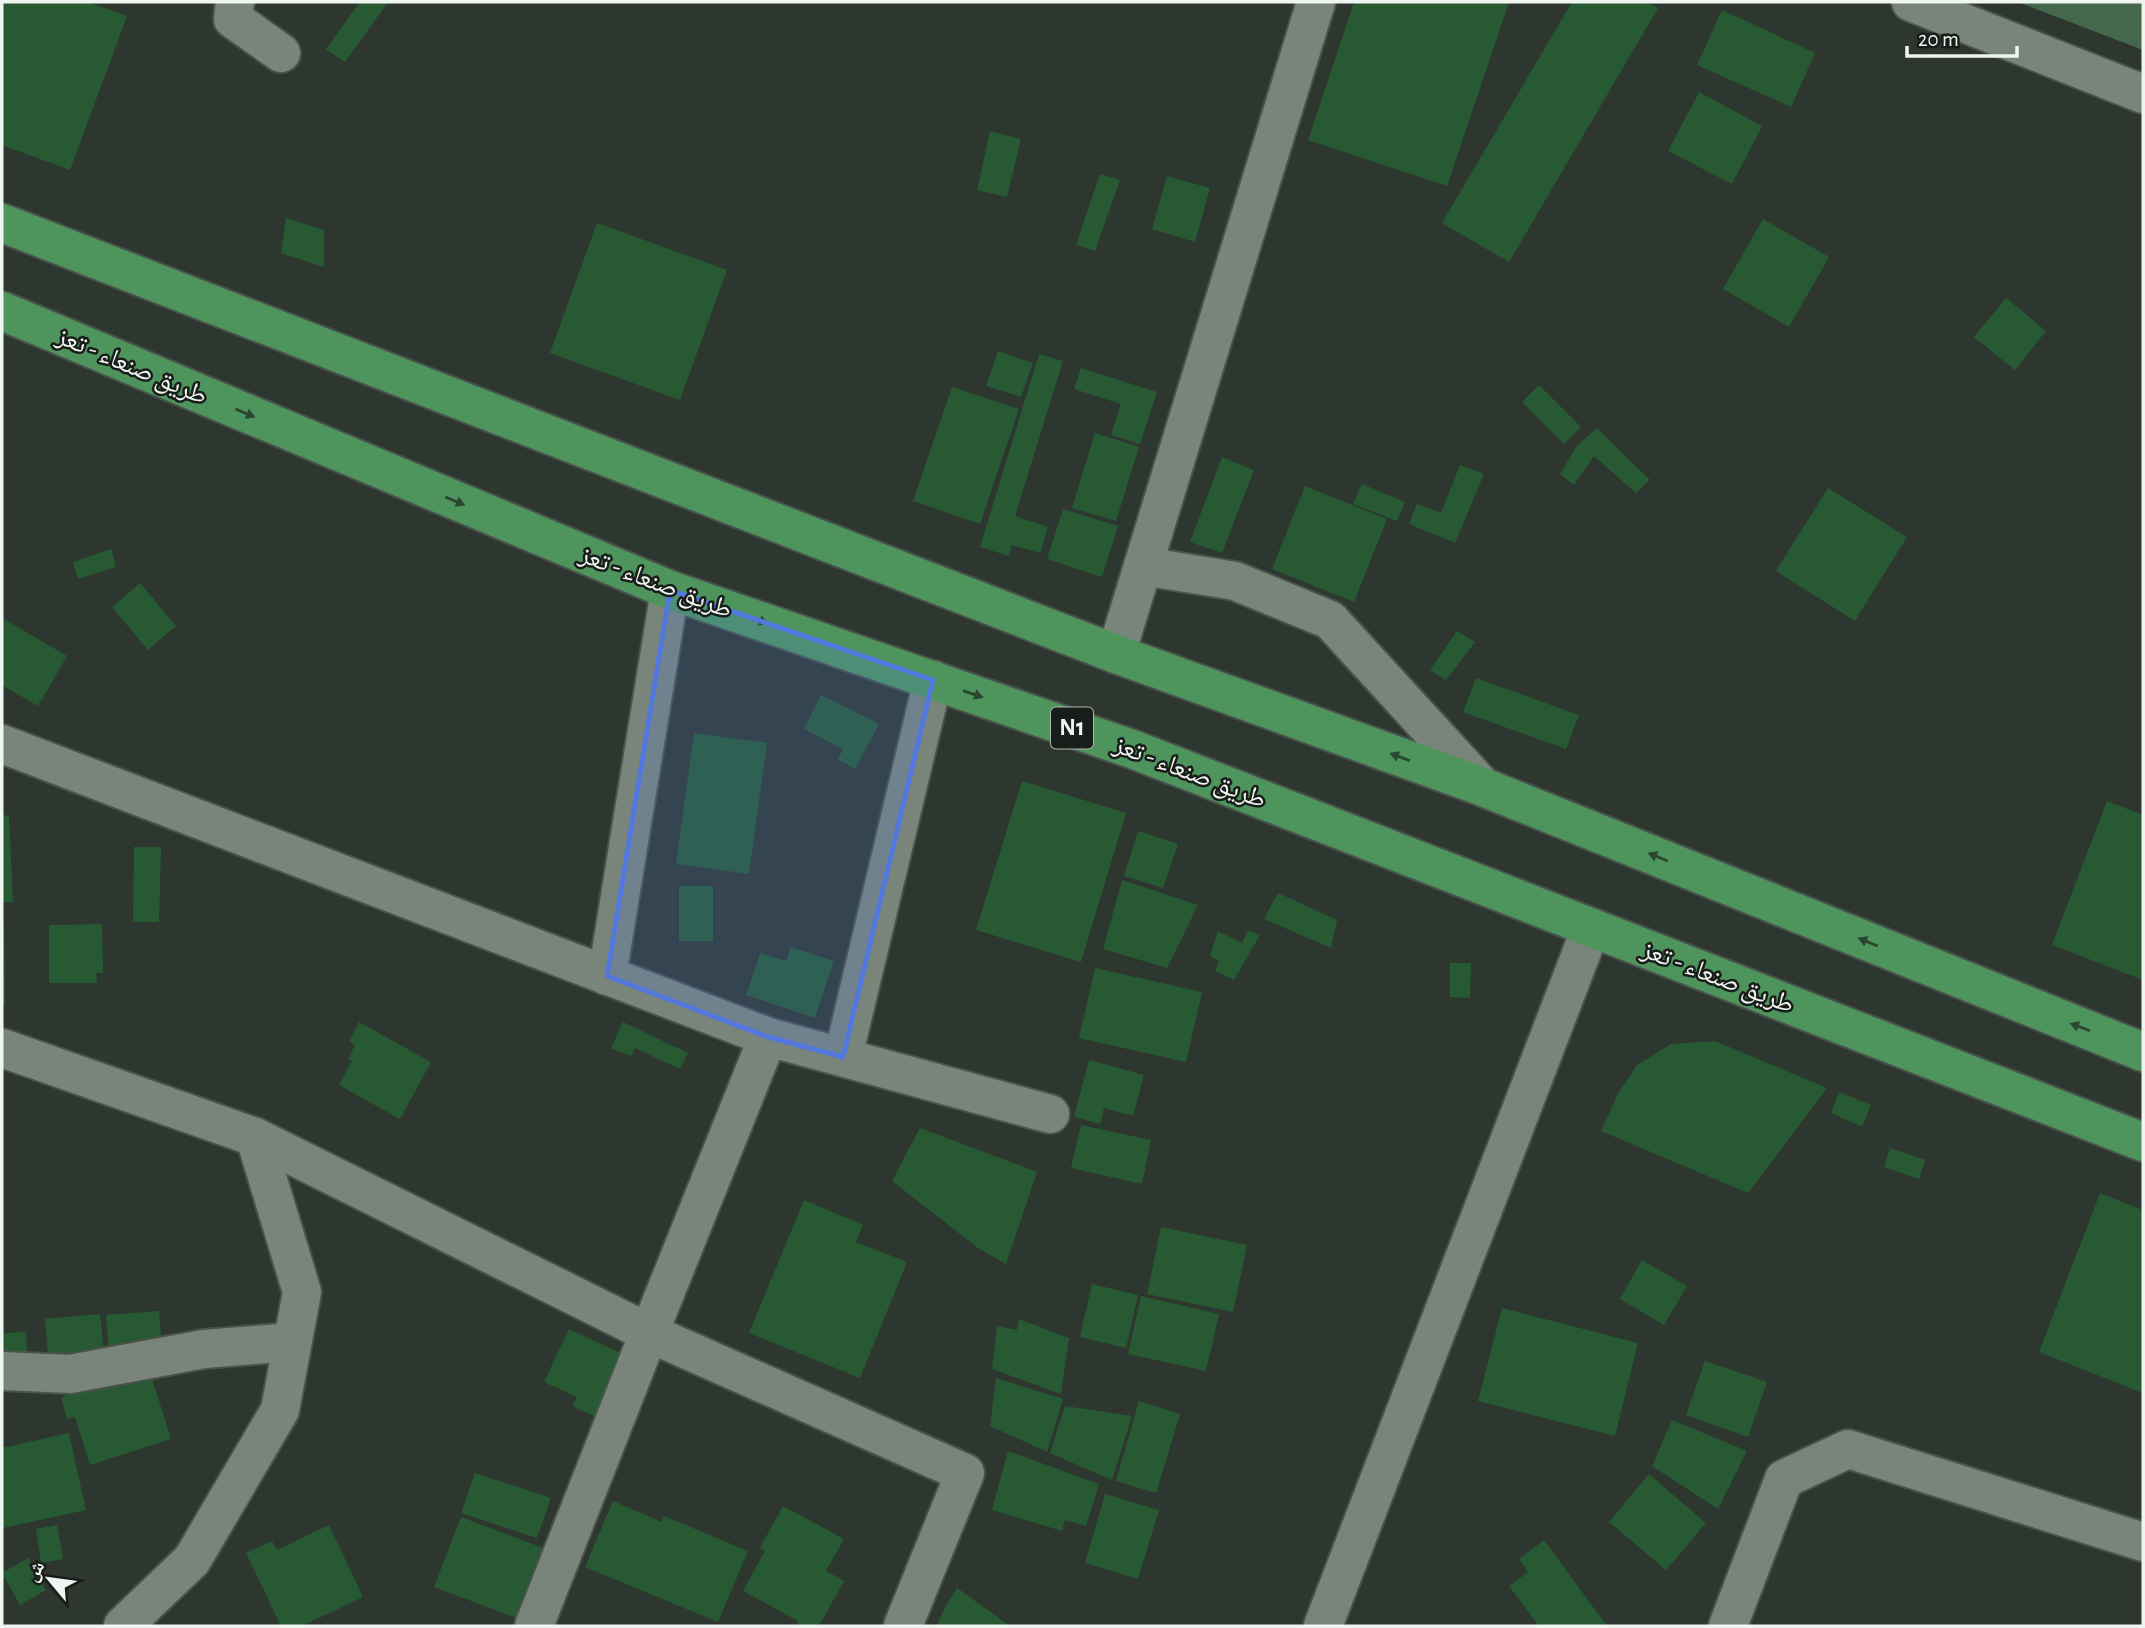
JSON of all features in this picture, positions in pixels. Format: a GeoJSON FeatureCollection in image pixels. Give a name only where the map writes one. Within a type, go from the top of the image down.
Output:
{"type":"FeatureCollection","features":[{"type":"Feature","properties":{"kind":"highway"},"geometry":{"type":"LineString","coordinates":[[2,223],[1116,654],[1483,787],[2143,1052]]}},
{"type":"Feature","properties":{"kind":"highway","name":"طريق صنعاء - تعز"},"geometry":{"type":"LineString","coordinates":[[2,311],[670,590],[1132,749],[2143,1142]]}},
{"type":"Feature","properties":{"kind":"street"},"geometry":{"type":"LineString","coordinates":[[235,2],[233,19],[282,53]]}},
{"type":"Feature","properties":{"kind":"street"},"geometry":{"type":"LineString","coordinates":[[1116,654],[1315,2]]}},
{"type":"Feature","properties":{"kind":"street"},"geometry":{"type":"LineString","coordinates":[[1911,2],[2143,94]]}},
{"type":"Feature","properties":{"kind":"street"},"geometry":{"type":"LineString","coordinates":[[1143,566],[1235,581],[1330,620],[1483,787]]}},
{"type":"Feature","properties":{"kind":"street"},"geometry":{"type":"LineString","coordinates":[[607,976],[670,590]]}},
{"type":"Feature","properties":{"kind":"street"},"geometry":{"type":"LineString","coordinates":[[843,1057],[933,680]]}},
{"type":"Feature","properties":{"kind":"street"},"geometry":{"type":"LineString","coordinates":[[2,744],[768,1037],[1050,1114]]}},
{"type":"Feature","properties":{"kind":"street"},"geometry":{"type":"LineString","coordinates":[[1323,1626],[1591,928]]}},
{"type":"Feature","properties":{"kind":"street"},"geometry":{"type":"LineString","coordinates":[[534,1626],[768,1037]]}},
{"type":"Feature","properties":{"kind":"street"},"geometry":{"type":"LineString","coordinates":[[2,1048],[255,1137],[649,1333],[965,1474],[903,1626]]}},
{"type":"Feature","properties":{"kind":"street"},"geometry":{"type":"LineString","coordinates":[[123,1626],[192,1560],[280,1410],[302,1292],[255,1137]]}},
{"type":"Feature","properties":{"kind":"street"},"geometry":{"type":"LineString","coordinates":[[2,1371],[70,1374],[204,1349],[292,1342]]}},
{"type":"Feature","properties":{"kind":"street"},"geometry":{"type":"LineString","coordinates":[[1728,1626],[1784,1479],[1849,1449],[2143,1542]]}},
{"type":"Feature","properties":{"kind":"highlighted area"},"geometry":{"type":"Polygon","coordinates":[[[670,590],[933,680],[843,1057],[768,1037],[607,976],[670,590]]]}},
{"type":"Feature","properties":{"kind":"green space"},"geometry":{"type":"Polygon","coordinates":[[[2018,2],[2143,2],[2143,50],[2018,2]]]}},
{"type":"Feature","properties":{"kind":"building"},"geometry":{"type":"Polygon","coordinates":[[[2,2],[88,2],[127,16],[70,170],[2,145],[2,2]]]}},
{"type":"Feature","properties":{"kind":"building"},"geometry":{"type":"Polygon","coordinates":[[[360,2],[388,2],[345,62],[326,49],[360,2]]]}},
{"type":"Feature","properties":{"kind":"building"},"geometry":{"type":"Polygon","coordinates":[[[1354,2],[1509,2],[1447,186],[1308,140],[1354,2]]]}},
{"type":"Feature","properties":{"kind":"building"},"geometry":{"type":"Polygon","coordinates":[[[1572,2],[1647,2],[1658,8],[1509,262],[1442,223],[1572,2]]]}},
{"type":"Feature","properties":{"kind":"building"},"geometry":{"type":"Polygon","coordinates":[[[1722,10],[1815,53],[1791,107],[1697,65],[1722,10]]]}},
{"type":"Feature","properties":{"kind":"building"},"geometry":{"type":"Polygon","coordinates":[[[1699,92],[1762,126],[1732,184],[1668,151],[1699,92]]]}},
{"type":"Feature","properties":{"kind":"building"},"geometry":{"type":"Polygon","coordinates":[[[990,131],[1021,139],[1007,197],[977,190],[990,131]]]}},
{"type":"Feature","properties":{"kind":"building"},"geometry":{"type":"Polygon","coordinates":[[[1100,174],[1120,180],[1095,251],[1076,245],[1100,174]]]}},
{"type":"Feature","properties":{"kind":"building"},"geometry":{"type":"Polygon","coordinates":[[[1167,176],[1210,188],[1195,242],[1152,229],[1167,176]]]}},
{"type":"Feature","properties":{"kind":"building"},"geometry":{"type":"Polygon","coordinates":[[[286,218],[324,230],[324,267],[281,253],[286,218]]]}},
{"type":"Feature","properties":{"kind":"building"},"geometry":{"type":"Polygon","coordinates":[[[1763,219],[1829,257],[1789,327],[1723,289],[1763,219]]]}},
{"type":"Feature","properties":{"kind":"building"},"geometry":{"type":"Polygon","coordinates":[[[597,223],[727,270],[680,400],[550,353],[597,223]]]}},
{"type":"Feature","properties":{"kind":"building"},"geometry":{"type":"Polygon","coordinates":[[[2006,298],[2046,331],[2015,370],[1974,337],[2006,298]]]}},
{"type":"Feature","properties":{"kind":"building"},"geometry":{"type":"Polygon","coordinates":[[[998,351],[1033,363],[1021,397],[986,386],[998,351]]]}},
{"type":"Feature","properties":{"kind":"building"},"geometry":{"type":"Polygon","coordinates":[[[1039,354],[1063,361],[1015,516],[1048,527],[1040,553],[1012,545],[1009,556],[980,547],[1039,354]]]}},
{"type":"Feature","properties":{"kind":"building"},"geometry":{"type":"Polygon","coordinates":[[[1081,368],[1157,392],[1140,444],[1111,435],[1121,404],[1074,389],[1081,368]]]}},
{"type":"Feature","properties":{"kind":"building"},"geometry":{"type":"Polygon","coordinates":[[[1539,385],[1581,427],[1564,444],[1522,402],[1539,385]]]}},
{"type":"Feature","properties":{"kind":"building"},"geometry":{"type":"Polygon","coordinates":[[[952,387],[1019,409],[980,524],[913,501],[952,387]]]}},
{"type":"Feature","properties":{"kind":"building"},"geometry":{"type":"Polygon","coordinates":[[[1597,428],[1650,480],[1636,493],[1594,456],[1574,485],[1560,474],[1577,446],[1597,428]]]}},
{"type":"Feature","properties":{"kind":"building"},"geometry":{"type":"Polygon","coordinates":[[[1095,433],[1139,447],[1116,521],[1072,508],[1095,433]]]}},
{"type":"Feature","properties":{"kind":"building"},"geometry":{"type":"Polygon","coordinates":[[[1222,457],[1254,470],[1222,553],[1190,542],[1222,457]]]}},
{"type":"Feature","properties":{"kind":"building"},"geometry":{"type":"Polygon","coordinates":[[[1460,465],[1484,474],[1455,543],[1409,524],[1417,504],[1441,513],[1460,465]]]}},
{"type":"Feature","properties":{"kind":"building"},"geometry":{"type":"Polygon","coordinates":[[[1362,484],[1405,502],[1397,521],[1353,504],[1362,484]]]}},
{"type":"Feature","properties":{"kind":"building"},"geometry":{"type":"Polygon","coordinates":[[[1305,486],[1387,519],[1354,602],[1272,569],[1305,486]]]}},
{"type":"Feature","properties":{"kind":"building"},"geometry":{"type":"Polygon","coordinates":[[[1828,488],[1907,537],[1855,621],[1776,571],[1828,488]]]}},
{"type":"Feature","properties":{"kind":"building"},"geometry":{"type":"Polygon","coordinates":[[[1063,509],[1118,526],[1102,577],[1047,559],[1063,509]]]}},
{"type":"Feature","properties":{"kind":"building"},"geometry":{"type":"Polygon","coordinates":[[[111,549],[116,567],[78,579],[73,562],[111,549]]]}},
{"type":"Feature","properties":{"kind":"building"},"geometry":{"type":"Polygon","coordinates":[[[140,583],[176,626],[148,650],[112,607],[140,583]]]}},
{"type":"Feature","properties":{"kind":"building"},"geometry":{"type":"Polygon","coordinates":[[[2,618],[67,656],[38,706],[2,685],[2,618]]]}},
{"type":"Feature","properties":{"kind":"building"},"geometry":{"type":"Polygon","coordinates":[[[1457,631],[1475,642],[1446,680],[1430,670],[1457,631]]]}},
{"type":"Feature","properties":{"kind":"building"},"geometry":{"type":"Polygon","coordinates":[[[1476,678],[1579,715],[1566,749],[1463,712],[1476,678]]]}},
{"type":"Feature","properties":{"kind":"building"},"geometry":{"type":"Polygon","coordinates":[[[821,695],[879,724],[855,769],[838,759],[843,749],[804,729],[821,695]]]}},
{"type":"Feature","properties":{"kind":"building"},"geometry":{"type":"Polygon","coordinates":[[[694,733],[767,743],[749,874],[676,864],[694,733]]]}},
{"type":"Feature","properties":{"kind":"building"},"geometry":{"type":"Polygon","coordinates":[[[1022,781],[1126,813],[1081,962],[976,930],[1022,781]]]}},
{"type":"Feature","properties":{"kind":"building"},"geometry":{"type":"Polygon","coordinates":[[[2107,801],[2143,815],[2143,980],[2052,945],[2107,801]]]}},
{"type":"Feature","properties":{"kind":"building"},"geometry":{"type":"Polygon","coordinates":[[[9,815],[13,902],[2,902],[2,816],[9,815]]]}},
{"type":"Feature","properties":{"kind":"building"},"geometry":{"type":"Polygon","coordinates":[[[1138,831],[1178,844],[1163,888],[1124,876],[1138,831]]]}},
{"type":"Feature","properties":{"kind":"building"},"geometry":{"type":"Polygon","coordinates":[[[134,847],[161,847],[159,922],[133,922],[134,847]]]}},
{"type":"Feature","properties":{"kind":"building"},"geometry":{"type":"Polygon","coordinates":[[[1122,880],[1198,905],[1167,968],[1103,949],[1122,880]]]}},
{"type":"Feature","properties":{"kind":"building"},"geometry":{"type":"Polygon","coordinates":[[[679,886],[713,886],[713,941],[679,941],[679,886]]]}},
{"type":"Feature","properties":{"kind":"building"},"geometry":{"type":"Polygon","coordinates":[[[1278,893],[1337,920],[1331,948],[1264,919],[1278,893]]]}},
{"type":"Feature","properties":{"kind":"building"},"geometry":{"type":"Polygon","coordinates":[[[4,922],[5,1004],[2,1004],[4,922]]]}},
{"type":"Feature","properties":{"kind":"building"},"geometry":{"type":"Polygon","coordinates":[[[102,924],[103,973],[96,973],[97,983],[49,983],[49,925],[102,924]]]}},
{"type":"Feature","properties":{"kind":"building"},"geometry":{"type":"Polygon","coordinates":[[[1248,930],[1260,935],[1234,980],[1215,971],[1219,961],[1210,956],[1218,931],[1242,943],[1248,930]]]}},
{"type":"Feature","properties":{"kind":"building"},"geometry":{"type":"Polygon","coordinates":[[[791,947],[834,961],[815,1018],[746,995],[760,953],[786,961],[791,947]]]}},
{"type":"Feature","properties":{"kind":"building"},"geometry":{"type":"Polygon","coordinates":[[[1450,963],[1471,963],[1470,998],[1450,997],[1450,963]]]}},
{"type":"Feature","properties":{"kind":"building"},"geometry":{"type":"Polygon","coordinates":[[[1095,968],[1202,992],[1186,1062],[1079,1038],[1095,968]]]}},
{"type":"Feature","properties":{"kind":"building"},"geometry":{"type":"Polygon","coordinates":[[[359,1022],[431,1062],[400,1119],[339,1085],[352,1061],[348,1059],[355,1045],[349,1041],[359,1022]]]}},
{"type":"Feature","properties":{"kind":"building"},"geometry":{"type":"Polygon","coordinates":[[[623,1022],[688,1053],[680,1069],[635,1048],[631,1056],[611,1048],[623,1022]]]}},
{"type":"Feature","properties":{"kind":"building"},"geometry":{"type":"Polygon","coordinates":[[[1715,1041],[1827,1088],[1748,1193],[1601,1131],[1618,1094],[1637,1065],[1671,1044],[1715,1041]]]}},
{"type":"Feature","properties":{"kind":"building"},"geometry":{"type":"Polygon","coordinates":[[[1089,1060],[1144,1075],[1133,1116],[1104,1108],[1100,1124],[1074,1117],[1089,1060]]]}},
{"type":"Feature","properties":{"kind":"building"},"geometry":{"type":"Polygon","coordinates":[[[1839,1092],[1871,1105],[1862,1127],[1831,1113],[1839,1092]]]}},
{"type":"Feature","properties":{"kind":"building"},"geometry":{"type":"Polygon","coordinates":[[[1081,1125],[1151,1140],[1142,1184],[1071,1168],[1081,1125]]]}},
{"type":"Feature","properties":{"kind":"building"},"geometry":{"type":"Polygon","coordinates":[[[920,1128],[1037,1172],[1006,1264],[978,1248],[892,1181],[920,1128]]]}},
{"type":"Feature","properties":{"kind":"building"},"geometry":{"type":"Polygon","coordinates":[[[1890,1148],[1925,1160],[1919,1179],[1884,1167],[1890,1148]]]}},
{"type":"Feature","properties":{"kind":"building"},"geometry":{"type":"Polygon","coordinates":[[[2100,1193],[2143,1210],[2143,1393],[2039,1352],[2100,1193]]]}},
{"type":"Feature","properties":{"kind":"building"},"geometry":{"type":"Polygon","coordinates":[[[804,1200],[863,1225],[856,1242],[907,1262],[860,1378],[749,1333],[804,1200]]]}},
{"type":"Feature","properties":{"kind":"building"},"geometry":{"type":"Polygon","coordinates":[[[1161,1227],[1247,1245],[1233,1312],[1147,1294],[1161,1227]]]}},
{"type":"Feature","properties":{"kind":"building"},"geometry":{"type":"Polygon","coordinates":[[[1642,1260],[1687,1286],[1664,1325],[1620,1299],[1642,1260]]]}},
{"type":"Feature","properties":{"kind":"building"},"geometry":{"type":"Polygon","coordinates":[[[1092,1284],[1138,1295],[1126,1348],[1080,1337],[1092,1284]]]}},
{"type":"Feature","properties":{"kind":"building"},"geometry":{"type":"Polygon","coordinates":[[[1141,1296],[1219,1314],[1206,1371],[1128,1354],[1141,1296]]]}},
{"type":"Feature","properties":{"kind":"building"},"geometry":{"type":"Polygon","coordinates":[[[1502,1308],[1638,1343],[1615,1436],[1478,1401],[1502,1308]]]}},
{"type":"Feature","properties":{"kind":"building"},"geometry":{"type":"Polygon","coordinates":[[[159,1311],[162,1349],[109,1353],[106,1315],[159,1311]]]}},
{"type":"Feature","properties":{"kind":"building"},"geometry":{"type":"Polygon","coordinates":[[[100,1314],[104,1353],[48,1358],[45,1319],[100,1314]]]}},
{"type":"Feature","properties":{"kind":"building"},"geometry":{"type":"Polygon","coordinates":[[[1019,1319],[1069,1338],[1061,1394],[992,1369],[997,1326],[1017,1330],[1019,1319]]]}},
{"type":"Feature","properties":{"kind":"building"},"geometry":{"type":"Polygon","coordinates":[[[569,1329],[629,1357],[600,1419],[572,1406],[577,1397],[544,1382],[569,1329]]]}},
{"type":"Feature","properties":{"kind":"building"},"geometry":{"type":"Polygon","coordinates":[[[26,1332],[27,1358],[2,1360],[2,1333],[26,1332]]]}},
{"type":"Feature","properties":{"kind":"building"},"geometry":{"type":"Polygon","coordinates":[[[1705,1361],[1767,1382],[1748,1437],[1686,1415],[1705,1361]]]}},
{"type":"Feature","properties":{"kind":"building"},"geometry":{"type":"Polygon","coordinates":[[[149,1369],[171,1439],[90,1465],[75,1417],[67,1419],[61,1397],[149,1369]]]}},
{"type":"Feature","properties":{"kind":"building"},"geometry":{"type":"Polygon","coordinates":[[[996,1378],[1063,1399],[1047,1452],[990,1426],[996,1378]]]}},
{"type":"Feature","properties":{"kind":"building"},"geometry":{"type":"Polygon","coordinates":[[[1139,1401],[1180,1414],[1156,1493],[1116,1481],[1139,1401]]]}},
{"type":"Feature","properties":{"kind":"building"},"geometry":{"type":"Polygon","coordinates":[[[1065,1406],[1132,1416],[1112,1480],[1050,1453],[1065,1406]]]}},
{"type":"Feature","properties":{"kind":"building"},"geometry":{"type":"Polygon","coordinates":[[[1672,1420],[1747,1451],[1718,1509],[1652,1466],[1672,1420]]]}},
{"type":"Feature","properties":{"kind":"building"},"geometry":{"type":"Polygon","coordinates":[[[69,1433],[86,1510],[3,1528],[2,1448],[69,1433]]]}},
{"type":"Feature","properties":{"kind":"building"},"geometry":{"type":"Polygon","coordinates":[[[1008,1451],[1099,1484],[1086,1526],[1065,1520],[1062,1531],[992,1510],[1008,1451]]]}},
{"type":"Feature","properties":{"kind":"building"},"geometry":{"type":"Polygon","coordinates":[[[475,1473],[551,1498],[537,1538],[461,1513],[475,1473]]]}},
{"type":"Feature","properties":{"kind":"building"},"geometry":{"type":"Polygon","coordinates":[[[1649,1474],[1706,1523],[1666,1570],[1609,1522],[1649,1474]]]}},
{"type":"Feature","properties":{"kind":"building"},"geometry":{"type":"Polygon","coordinates":[[[1105,1494],[1159,1510],[1138,1579],[1085,1563],[1105,1494]]]}},
{"type":"Feature","properties":{"kind":"building"},"geometry":{"type":"Polygon","coordinates":[[[613,1501],[662,1522],[664,1516],[748,1551],[718,1622],[585,1567],[613,1501]]]}},
{"type":"Feature","properties":{"kind":"building"},"geometry":{"type":"Polygon","coordinates":[[[783,1506],[844,1539],[826,1571],[844,1581],[819,1626],[796,1626],[798,1621],[743,1591],[765,1551],[760,1548],[783,1506]]]}},
{"type":"Feature","properties":{"kind":"building"},"geometry":{"type":"Polygon","coordinates":[[[461,1517],[543,1548],[517,1618],[434,1587],[461,1517]]]}},
{"type":"Feature","properties":{"kind":"building"},"geometry":{"type":"Polygon","coordinates":[[[57,1525],[63,1559],[41,1563],[36,1529],[57,1525]]]}},
{"type":"Feature","properties":{"kind":"building"},"geometry":{"type":"Polygon","coordinates":[[[329,1525],[363,1597],[302,1626],[281,1626],[246,1553],[272,1541],[277,1550],[329,1525]]]}},
{"type":"Feature","properties":{"kind":"building"},"geometry":{"type":"Polygon","coordinates":[[[1544,1540],[1607,1626],[1539,1626],[1509,1586],[1528,1572],[1519,1559],[1544,1540]]]}},
{"type":"Feature","properties":{"kind":"building"},"geometry":{"type":"Polygon","coordinates":[[[28,1558],[46,1590],[20,1605],[2,1573],[28,1558]]]}},
{"type":"Feature","properties":{"kind":"building"},"geometry":{"type":"Polygon","coordinates":[[[957,1588],[1010,1626],[937,1626],[957,1588]]]}}]}
